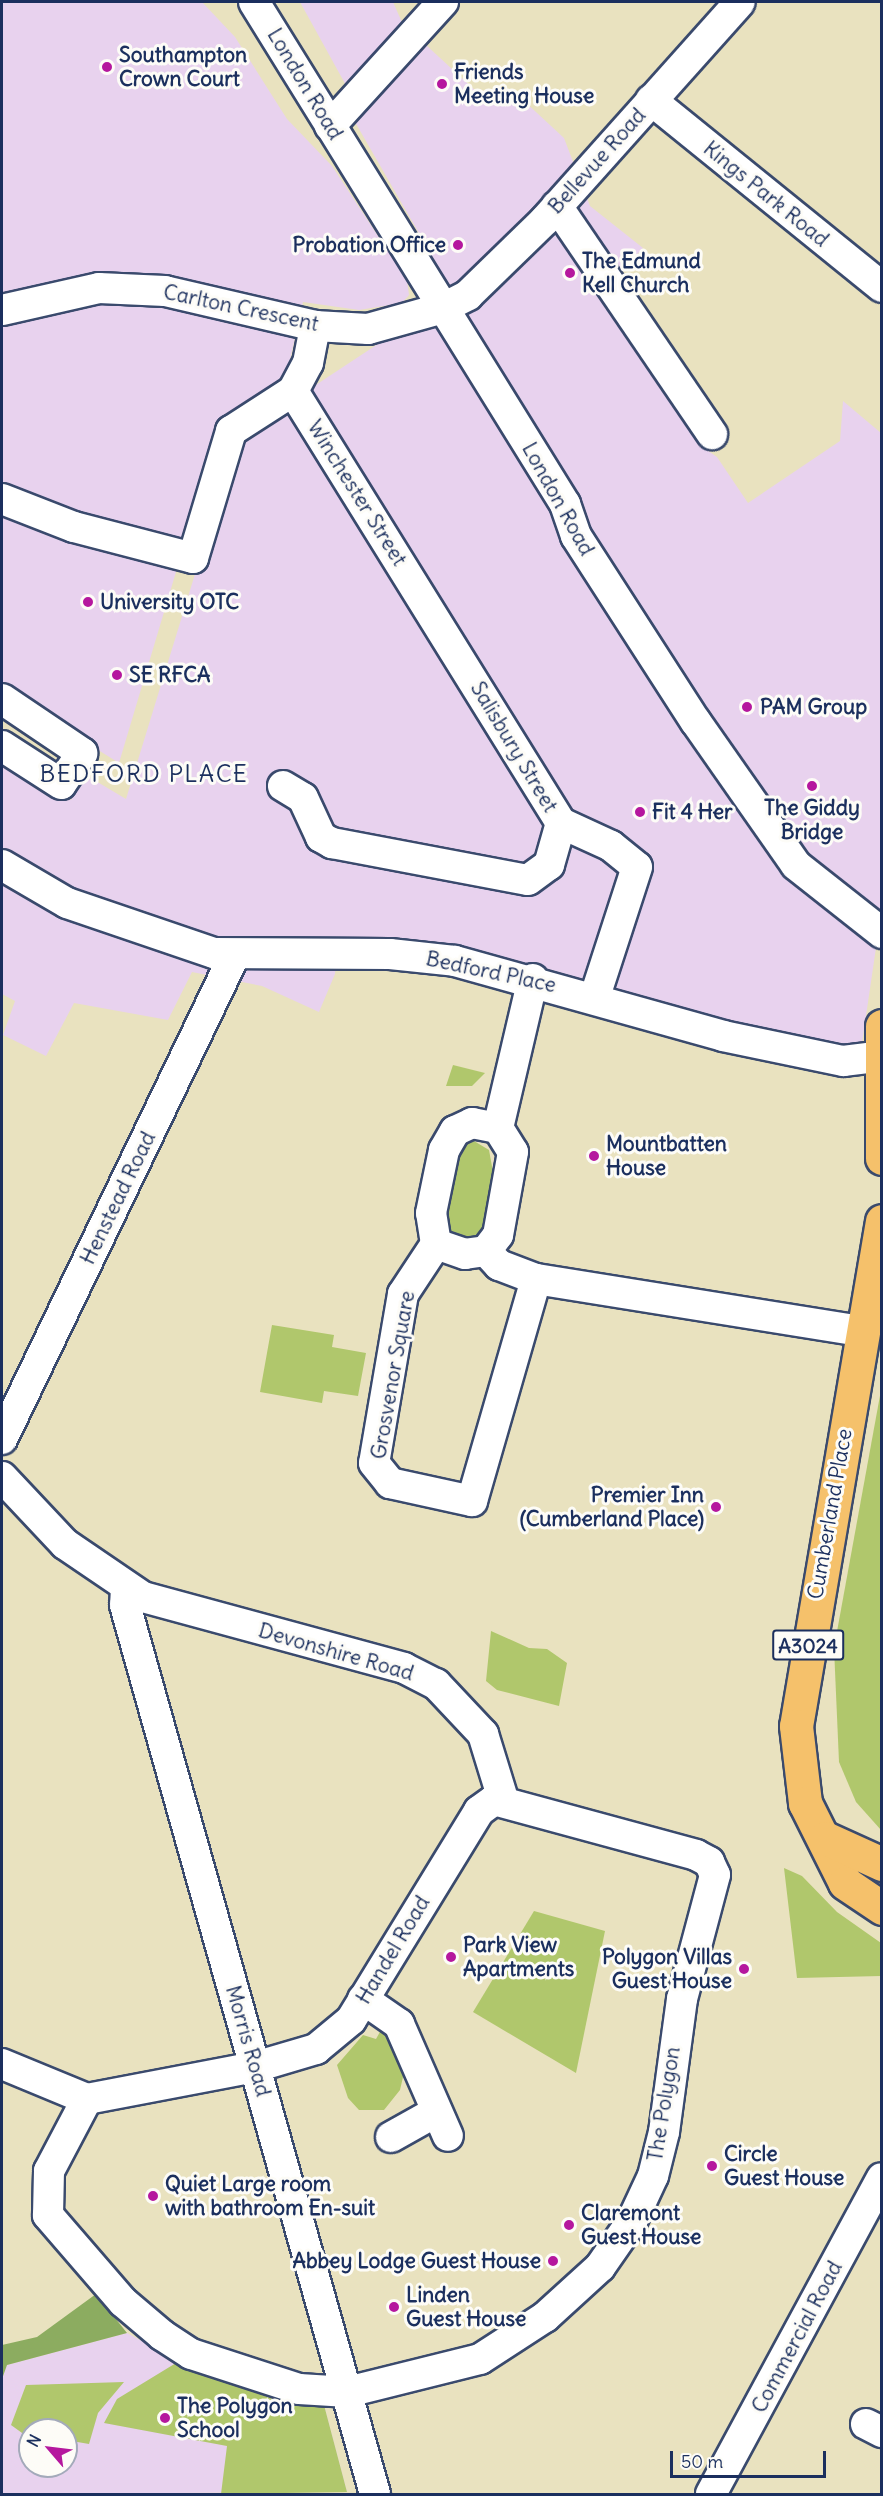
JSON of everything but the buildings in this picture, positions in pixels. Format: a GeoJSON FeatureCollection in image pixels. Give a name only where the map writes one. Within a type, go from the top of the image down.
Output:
{"type":"FeatureCollection","features":[{"type":"Feature","properties":{"kind":"main road"},"geometry":{"type":"LineString","coordinates":[[881,1046],[882,1158]]}},
{"type":"Feature","properties":{"kind":"main road","name":"Cumberland Place"},"geometry":{"type":"LineString","coordinates":[[882,1221],[796,1726],[806,1803],[845,1883],[882,1908]]}},
{"type":"Feature","properties":{"kind":"main road"},"geometry":{"type":"LineString","coordinates":[[825,1838],[882,1864]]}},
{"type":"Feature","properties":{"kind":"street","name":"London Road"},"geometry":{"type":"LineString","coordinates":[[254,2],[565,504],[576,536],[769,829],[806,876],[882,933]]}},
{"type":"Feature","properties":{"kind":"street"},"geometry":{"type":"LineString","coordinates":[[330,126],[443,2]]}},
{"type":"Feature","properties":{"kind":"street","name":"Bellevue Road"},"geometry":{"type":"LineString","coordinates":[[443,308],[468,295],[557,206],[740,2]]}},
{"type":"Feature","properties":{"kind":"street","name":"Kings Park Road"},"geometry":{"type":"LineString","coordinates":[[651,100],[882,287]]}},
{"type":"Feature","properties":{"kind":"street"},"geometry":{"type":"LineString","coordinates":[[557,206],[712,434]]}},
{"type":"Feature","properties":{"kind":"street","name":"Carlton Crescent"},"geometry":{"type":"LineString","coordinates":[[2,310],[99,288],[165,291],[315,326],[368,329],[443,308]]}},
{"type":"Feature","properties":{"kind":"street"},"geometry":{"type":"LineString","coordinates":[[2,499],[74,527],[193,558],[231,431],[293,391],[308,363],[315,326]]}},
{"type":"Feature","properties":{"kind":"street","name":"Winchester Street"},"geometry":{"type":"LineString","coordinates":[[293,391],[421,596]]}},
{"type":"Feature","properties":{"kind":"street","name":"Salisbury Street"},"geometry":{"type":"LineString","coordinates":[[421,596],[561,823],[610,846],[637,867],[595,996]]}},
{"type":"Feature","properties":{"kind":"street"},"geometry":{"type":"LineString","coordinates":[[2,699],[82,753],[60,784],[2,746]]}},
{"type":"Feature","properties":{"kind":"street"},"geometry":{"type":"LineString","coordinates":[[283,786],[303,798],[321,837],[332,843],[528,880],[549,865],[561,823]]}},
{"type":"Feature","properties":{"kind":"street","name":"Bedford Place"},"geometry":{"type":"LineString","coordinates":[[2,865],[58,900],[106,920],[165,941],[234,956],[428,956],[533,979],[723,1036],[843,1061],[881,1046]]}},
{"type":"Feature","properties":{"kind":"street","name":"Henstead Road"},"geometry":{"type":"LineString","coordinates":[[2,1439],[234,956]]}},
{"type":"Feature","properties":{"kind":"street"},"geometry":{"type":"LineString","coordinates":[[498,1128],[472,1123],[455,1131],[444,1149],[431,1213],[436,1244],[465,1254],[486,1251],[498,1235],[513,1152],[498,1128],[533,979]]}},
{"type":"Feature","properties":{"kind":"street","name":"Grosvenor Square"},"geometry":{"type":"LineString","coordinates":[[436,1244],[403,1294],[374,1463],[390,1483],[472,1501],[536,1279]]}},
{"type":"Feature","properties":{"kind":"street"},"geometry":{"type":"LineString","coordinates":[[486,1251],[499,1265],[536,1279],[862,1331]]}},
{"type":"Feature","properties":{"kind":"street","name":"Devonshire Road"},"geometry":{"type":"LineString","coordinates":[[2,1477],[65,1544],[126,1588],[158,1604],[405,1668],[436,1684],[464,1707],[483,1734],[503,1799]]}},
{"type":"Feature","properties":{"kind":"street","name":"Morris Road"},"geometry":{"type":"LineString","coordinates":[[126,1588],[125,1605],[375,2494]]}},
{"type":"Feature","properties":{"kind":"street","name":"The Polygon"},"geometry":{"type":"LineString","coordinates":[[87,2099],[45,2187],[48,2214],[64,2236],[123,2302],[191,2354],[299,2389],[348,2392],[480,2359],[545,2317],[600,2267],[632,2221],[652,2176],[663,2133],[682,1999],[710,1909],[715,1875],[709,1862],[503,1799]]}},
{"type":"Feature","properties":{"kind":"street","name":"Handel Road"},"geometry":{"type":"LineString","coordinates":[[87,2099],[255,2067],[316,2049],[351,2020],[479,1810],[503,1799]]}},
{"type":"Feature","properties":{"kind":"street"},"geometry":{"type":"LineString","coordinates":[[363,1999],[399,2024],[441,2124],[392,2137]]}},
{"type":"Feature","properties":{"kind":"street"},"geometry":{"type":"LineString","coordinates":[[2,2064],[87,2099]]}},
{"type":"Feature","properties":{"kind":"street","name":"Commercial Road"},"geometry":{"type":"LineString","coordinates":[[711,2494],[882,2178]]}},
{"type":"Feature","properties":{"kind":"shaded area"},"geometry":{"type":"Polygon","coordinates":[[[2,2],[202,2],[235,37],[287,119],[332,166],[407,280],[409,295],[402,303],[359,310],[303,302],[285,382],[218,431],[119,763],[2,690],[2,2]]]}},
{"type":"Feature","properties":{"kind":"shaded area"},"geometry":{"type":"Polygon","coordinates":[[[300,2],[393,2],[405,29],[348,89],[300,2]]]}},
{"type":"Feature","properties":{"kind":"shaded area"},"geometry":{"type":"Polygon","coordinates":[[[426,45],[478,93],[523,100],[564,138],[590,206],[643,248],[603,291],[701,446],[717,457],[748,503],[840,441],[843,401],[881,433],[882,907],[862,1043],[836,1049],[734,1026],[555,971],[453,949],[337,946],[335,974],[319,1012],[262,986],[192,972],[168,1020],[74,1003],[46,1056],[3,1035],[15,1001],[2,994],[2,755],[71,800],[84,774],[126,799],[237,437],[387,338],[466,315],[355,122],[426,45]]]}},
{"type":"Feature","properties":{"kind":"shaded area","name":"The Polygon School"},"geometry":{"type":"Polygon","coordinates":[[[127,2333],[221,2383],[273,2399],[324,2405],[347,2492],[2,2494],[2,2379],[7,2365],[127,2333]]]}},
{"type":"Feature","properties":{"kind":"green space"},"geometry":{"type":"Polygon","coordinates":[[[453,1065],[485,1073],[472,1086],[446,1086],[453,1065]]]}},
{"type":"Feature","properties":{"kind":"green space"},"geometry":{"type":"Polygon","coordinates":[[[474,1141],[489,1150],[493,1172],[483,1230],[474,1241],[440,1232],[447,1167],[463,1142],[474,1141]]]}},
{"type":"Feature","properties":{"kind":"green space"},"geometry":{"type":"Polygon","coordinates":[[[272,1325],[334,1335],[332,1347],[366,1353],[358,1396],[324,1391],[322,1403],[260,1392],[272,1325]]]}},
{"type":"Feature","properties":{"kind":"green space"},"geometry":{"type":"Polygon","coordinates":[[[881,1390],[882,1830],[856,1802],[839,1762],[834,1648],[881,1390]]]}},
{"type":"Feature","properties":{"kind":"green space"},"geometry":{"type":"Polygon","coordinates":[[[491,1631],[529,1648],[547,1649],[567,1663],[559,1706],[497,1690],[486,1681],[491,1631]]]}},
{"type":"Feature","properties":{"kind":"green space"},"geometry":{"type":"Polygon","coordinates":[[[784,1868],[802,1876],[837,1912],[881,1943],[881,1976],[797,1978],[784,1868]]]}},
{"type":"Feature","properties":{"kind":"green space"},"geometry":{"type":"Polygon","coordinates":[[[534,1911],[605,1931],[576,2073],[473,2012],[534,1911]]]}},
{"type":"Feature","properties":{"kind":"green space"},"geometry":{"type":"Polygon","coordinates":[[[386,2021],[406,2064],[400,2090],[384,2110],[359,2110],[348,2098],[337,2065],[363,2035],[376,2039],[386,2021]]]}},
{"type":"Feature","properties":{"kind":"green space"},"geometry":{"type":"Polygon","coordinates":[[[96,2294],[127,2333],[7,2365],[2,2379],[2,2345],[37,2337],[96,2294]]]}},
{"type":"Feature","properties":{"kind":"green space"},"geometry":{"type":"Polygon","coordinates":[[[176,2363],[273,2399],[324,2405],[347,2492],[221,2494],[227,2446],[104,2423],[117,2399],[176,2363]]]}},
{"type":"Feature","properties":{"kind":"green space"},"geometry":{"type":"Polygon","coordinates":[[[124,2382],[98,2413],[89,2444],[78,2442],[78,2418],[18,2418],[18,2430],[11,2425],[26,2385],[124,2382]]]}},
{"type":"Feature","properties":{"kind":"place","name":"Southampton Crown Court"},"geometry":{"type":"Point","coordinates":[107,67]}},
{"type":"Feature","properties":{"kind":"place","name":"Friends Meeting House"},"geometry":{"type":"Point","coordinates":[442,84]}},
{"type":"Feature","properties":{"kind":"place","name":"Probation Office"},"geometry":{"type":"Point","coordinates":[458,245]}},
{"type":"Feature","properties":{"kind":"place","name":"The Edmund Kell Church"},"geometry":{"type":"Point","coordinates":[570,273]}},
{"type":"Feature","properties":{"kind":"place","name":"University OTC"},"geometry":{"type":"Point","coordinates":[88,602]}},
{"type":"Feature","properties":{"kind":"place","name":"SE RFCA"},"geometry":{"type":"Point","coordinates":[117,675]}},
{"type":"Feature","properties":{"kind":"place","name":"PAM Group"},"geometry":{"type":"Point","coordinates":[747,707]}},
{"type":"Feature","properties":{"kind":"place","name":"The Giddy Bridge"},"geometry":{"type":"Point","coordinates":[812,786]}},
{"type":"Feature","properties":{"kind":"place","name":"Fit 4 Her"},"geometry":{"type":"Point","coordinates":[640,812]}},
{"type":"Feature","properties":{"kind":"place","name":"Mountbatten House"},"geometry":{"type":"Point","coordinates":[594,1156]}},
{"type":"Feature","properties":{"kind":"place","name":"Premier Inn (Cumberland Place)"},"geometry":{"type":"Point","coordinates":[716,1507]}},
{"type":"Feature","properties":{"kind":"place","name":"Park View Apartments"},"geometry":{"type":"Point","coordinates":[451,1957]}},
{"type":"Feature","properties":{"kind":"place","name":"Polygon Villas Guest House"},"geometry":{"type":"Point","coordinates":[744,1969]}},
{"type":"Feature","properties":{"kind":"place","name":"Circle Guest House"},"geometry":{"type":"Point","coordinates":[712,2166]}},
{"type":"Feature","properties":{"kind":"place","name":"Quiet Large room with bathroom En-suit"},"geometry":{"type":"Point","coordinates":[153,2196]}},
{"type":"Feature","properties":{"kind":"place","name":"Claremont Guest House"},"geometry":{"type":"Point","coordinates":[569,2225]}},
{"type":"Feature","properties":{"kind":"place","name":"Abbey Lodge Guest House"},"geometry":{"type":"Point","coordinates":[553,2261]}},
{"type":"Feature","properties":{"kind":"place","name":"Linden Guest House"},"geometry":{"type":"Point","coordinates":[394,2307]}},
{"type":"Feature","properties":{"kind":"place","name":"The Polygon School"},"geometry":{"type":"Point","coordinates":[165,2418]}},
{"type":"Feature","properties":{"kind":"district","name":"BEDFORD PLACE"},"geometry":{"type":"Point","coordinates":[144,774]}}]}
